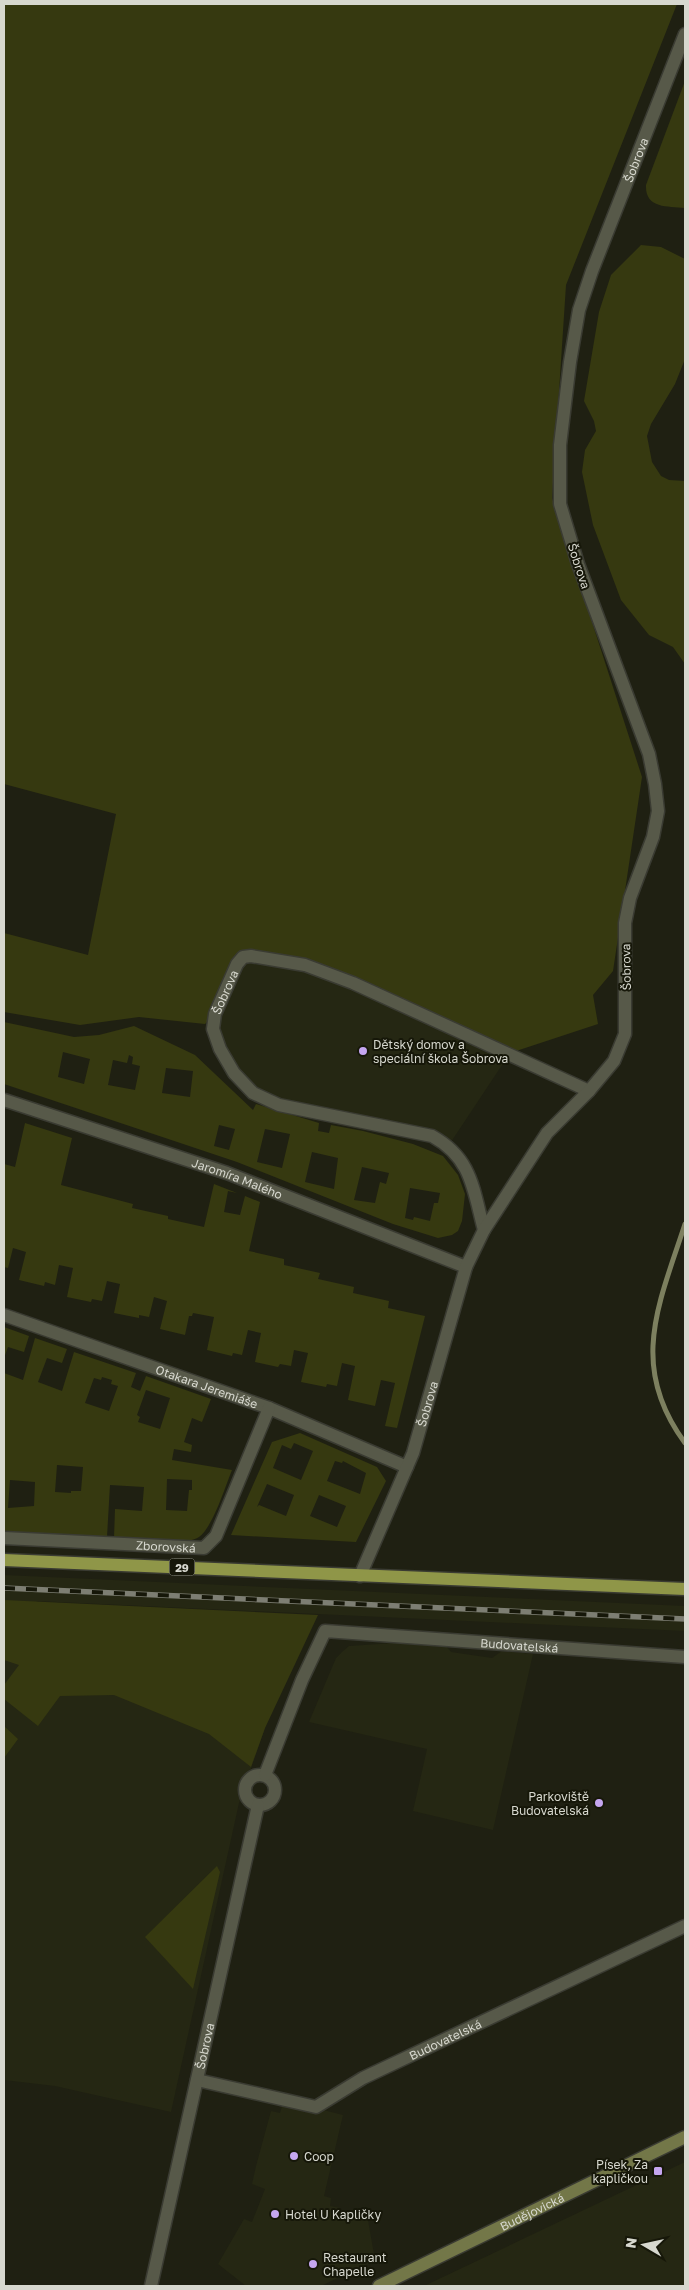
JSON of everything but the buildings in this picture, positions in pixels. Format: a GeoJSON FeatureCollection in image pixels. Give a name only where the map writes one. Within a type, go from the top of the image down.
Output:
{"type":"FeatureCollection","features":[{"type":"Feature","properties":{"kind":"main road","name":"29"},"geometry":{"type":"LineString","coordinates":[[4,1560],[360,1576],[494,1579],[685,1589]]}},
{"type":"Feature","properties":{"kind":"street","name":"Šobrova"},"geometry":{"type":"LineString","coordinates":[[360,1576],[407,1467],[466,1267],[484,1230],[547,1132],[590,1091],[614,1061],[625,1034],[625,923],[630,898],[653,837],[658,811],[649,754],[578,564],[560,504],[560,445],[579,310],[592,271],[685,34]]}},
{"type":"Feature","properties":{"kind":"street","name":"Šobrova"},"geometry":{"type":"LineString","coordinates":[[484,1230],[461,1158],[449,1146],[432,1136],[279,1105],[253,1093],[234,1073],[220,1049],[213,1029],[215,1014],[237,964],[243,957],[251,956],[306,965],[353,982],[590,1091]]}},
{"type":"Feature","properties":{"kind":"street","name":"Jaromíra Malého"},"geometry":{"type":"LineString","coordinates":[[4,1100],[227,1173],[466,1267]]}},
{"type":"Feature","properties":{"kind":"street","name":"Otakara Jeremiáše"},"geometry":{"type":"LineString","coordinates":[[4,1314],[270,1408],[407,1467]]}},
{"type":"Feature","properties":{"kind":"street","name":"Zborovská"},"geometry":{"type":"LineString","coordinates":[[4,1538],[204,1548],[216,1536],[270,1408]]}},
{"type":"Feature","properties":{"kind":"street","name":"Budovatelská"},"geometry":{"type":"LineString","coordinates":[[265,1775],[302,1680],[325,1631],[685,1657]]}},
{"type":"Feature","properties":{"kind":"street"},"geometry":{"type":"LineString","coordinates":[[265,1775],[274,1783],[276,1792],[271,1801],[258,1805],[248,1800],[246,1784],[253,1776],[265,1775]]}},
{"type":"Feature","properties":{"kind":"street","name":"Šobrova"},"geometry":{"type":"LineString","coordinates":[[151,2286],[258,1805]]}},
{"type":"Feature","properties":{"kind":"street","name":"Budovatelská"},"geometry":{"type":"LineString","coordinates":[[197,2080],[316,2107],[363,2078],[685,1926]]}},
{"type":"Feature","properties":{"kind":"street","name":"Budějovická"},"geometry":{"type":"LineString","coordinates":[[379,2286],[685,2138]]}},
{"type":"Feature","properties":{"kind":"shaded area","name":"Dětský domov a speciální škola Šobrova"},"geometry":{"type":"Polygon","coordinates":[[[243,957],[305,965],[510,1053],[449,1145],[253,1093],[220,1049],[215,1014],[243,957]]]}},
{"type":"Feature","properties":{"kind":"shaded area"},"geometry":{"type":"Polygon","coordinates":[[[4,1575],[685,1606],[685,1631],[36,1601],[265,1728],[239,1803],[171,2112],[55,2086],[4,2080],[4,1575]]]}},
{"type":"Feature","properties":{"kind":"shaded area"},"geometry":{"type":"Polygon","coordinates":[[[395,1643],[447,1647],[451,1652],[492,1658],[502,1651],[533,1654],[493,1830],[413,1811],[427,1749],[309,1722],[336,1658],[342,1652],[349,1646],[395,1643]]]}},
{"type":"Feature","properties":{"kind":"shaded area"},"geometry":{"type":"Polygon","coordinates":[[[284,2100],[343,2115],[324,2196],[331,2198],[330,2206],[340,2208],[339,2214],[368,2220],[375,2260],[321,2286],[246,2286],[218,2264],[244,2219],[252,2222],[265,2189],[252,2184],[256,2166],[271,2111],[280,2113],[284,2100]]]}},
{"type":"Feature","properties":{"kind":"shaded area"},"geometry":{"type":"Polygon","coordinates":[[[685,2162],[685,2286],[424,2286],[685,2162]]]}},
{"type":"Feature","properties":{"kind":"green space"},"geometry":{"type":"Polygon","coordinates":[[[4,4],[677,4],[566,285],[552,498],[642,777],[613,971],[593,995],[598,1024],[510,1053],[353,983],[243,957],[215,1014],[205,1024],[139,1017],[80,1025],[4,1012],[4,933],[88,955],[116,814],[4,784],[4,4]]]}},
{"type":"Feature","properties":{"kind":"green space"},"geometry":{"type":"Polygon","coordinates":[[[685,81],[685,208],[658,205],[649,198],[646,185],[685,81]]]}},
{"type":"Feature","properties":{"kind":"green space"},"geometry":{"type":"Polygon","coordinates":[[[641,245],[661,247],[685,259],[685,359],[675,384],[651,424],[647,436],[652,462],[661,476],[669,480],[685,481],[685,664],[673,647],[649,635],[621,600],[593,525],[582,472],[585,450],[596,431],[594,421],[584,401],[599,312],[611,275],[641,245]]]}},
{"type":"Feature","properties":{"kind":"green space"},"geometry":{"type":"Polygon","coordinates":[[[4,1022],[74,1037],[99,1035],[134,1026],[195,1055],[253,1110],[256,1104],[319,1123],[318,1131],[329,1133],[331,1125],[363,1131],[413,1144],[443,1156],[458,1175],[465,1194],[462,1221],[458,1231],[452,1235],[438,1238],[393,1224],[237,1162],[4,1084],[4,1022]],[[63,1052],[58,1077],[84,1084],[90,1059],[63,1052]],[[129,1055],[127,1063],[113,1060],[108,1085],[135,1090],[140,1066],[132,1064],[133,1057],[129,1055]],[[166,1068],[162,1093],[190,1097],[193,1071],[166,1068]],[[219,1125],[214,1146],[229,1150],[235,1129],[219,1125]],[[265,1129],[257,1162],[282,1168],[290,1134],[265,1129]],[[312,1152],[305,1182],[334,1189],[338,1158],[312,1152]],[[362,1167],[354,1200],[375,1203],[380,1182],[386,1184],[389,1173],[362,1167]],[[410,1188],[405,1218],[413,1220],[414,1217],[430,1221],[434,1203],[438,1203],[440,1193],[410,1188]]]}},
{"type":"Feature","properties":{"kind":"green space"},"geometry":{"type":"Polygon","coordinates":[[[25,1123],[72,1138],[61,1185],[133,1204],[132,1208],[168,1216],[168,1219],[204,1227],[214,1184],[237,1193],[228,1191],[224,1212],[240,1215],[245,1196],[260,1202],[249,1251],[284,1259],[284,1265],[320,1273],[318,1279],[354,1287],[353,1293],[389,1301],[388,1308],[425,1316],[397,1428],[385,1426],[395,1383],[381,1380],[375,1406],[348,1400],[355,1366],[342,1363],[337,1386],[327,1384],[326,1387],[301,1382],[308,1353],[294,1350],[291,1366],[280,1364],[278,1367],[255,1362],[261,1333],[248,1330],[242,1355],[233,1353],[232,1356],[207,1350],[214,1317],[193,1313],[192,1316],[189,1316],[185,1335],[160,1329],[167,1301],[154,1297],[149,1317],[139,1315],[139,1318],[114,1313],[120,1284],[107,1281],[102,1301],[92,1299],[91,1302],[67,1297],[73,1268],[59,1265],[55,1285],[45,1282],[44,1286],[19,1280],[26,1252],[13,1248],[8,1268],[4,1267],[4,1164],[15,1167],[25,1123]]]}},
{"type":"Feature","properties":{"kind":"green space"},"geometry":{"type":"Polygon","coordinates":[[[4,1327],[29,1336],[24,1352],[8,1347],[4,1358],[4,1327]]]}},
{"type":"Feature","properties":{"kind":"green space"},"geometry":{"type":"Polygon","coordinates":[[[35,1338],[67,1349],[62,1363],[47,1358],[38,1382],[62,1391],[74,1352],[136,1373],[131,1387],[140,1391],[146,1376],[211,1399],[202,1422],[192,1418],[184,1442],[192,1445],[191,1452],[174,1449],[172,1460],[232,1470],[214,1516],[204,1532],[199,1537],[182,1542],[114,1538],[115,1509],[142,1511],[144,1487],[110,1485],[107,1537],[4,1533],[4,1373],[23,1380],[35,1338]],[[102,1377],[101,1380],[94,1378],[85,1403],[109,1411],[118,1386],[111,1384],[112,1380],[102,1377]],[[146,1390],[137,1415],[140,1417],[138,1422],[160,1429],[170,1398],[146,1390]],[[57,1465],[55,1492],[71,1493],[71,1491],[81,1491],[83,1467],[57,1465]],[[167,1479],[166,1510],[187,1511],[189,1490],[192,1490],[192,1480],[167,1479]],[[10,1480],[8,1508],[34,1506],[35,1482],[10,1480]]]}},
{"type":"Feature","properties":{"kind":"green space"},"geometry":{"type":"Polygon","coordinates":[[[300,1433],[377,1467],[386,1481],[356,1542],[231,1535],[272,1442],[300,1433]],[[294,1443],[291,1449],[282,1445],[273,1468],[301,1480],[313,1451],[294,1443]],[[335,1461],[327,1481],[360,1494],[366,1473],[343,1461],[342,1463],[335,1461]],[[267,1484],[257,1507],[259,1505],[286,1516],[294,1495],[267,1484]],[[319,1495],[310,1516],[337,1527],[346,1506],[319,1495]]]}},
{"type":"Feature","properties":{"kind":"green space"},"geometry":{"type":"Polygon","coordinates":[[[4,1600],[318,1615],[265,1728],[251,1767],[209,1734],[114,1695],[60,1696],[38,1726],[4,1699],[4,1685],[19,1665],[4,1660],[4,1600]]]}},
{"type":"Feature","properties":{"kind":"green space"},"geometry":{"type":"Polygon","coordinates":[[[4,1726],[18,1739],[4,1758],[4,1726]]]}},
{"type":"Feature","properties":{"kind":"green space"},"geometry":{"type":"Polygon","coordinates":[[[217,1866],[220,1872],[193,1989],[145,1937],[217,1866]]]}},
{"type":"Feature","properties":{"kind":"waterway"},"geometry":{"type":"LineString","coordinates":[[685,1224],[659,1308],[654,1335],[653,1361],[657,1388],[668,1415],[685,1443]]}},
{"type":"Feature","properties":{"kind":"railway"},"geometry":{"type":"LineString","coordinates":[[4,1588],[685,1619]]}},
{"type":"Feature","properties":{"kind":"place","name":"Dětský domov a speciální škola Šobrova"},"geometry":{"type":"Point","coordinates":[363,1051]}},
{"type":"Feature","properties":{"kind":"place","name":"Parkoviště Budovatelská"},"geometry":{"type":"Point","coordinates":[599,1803]}},
{"type":"Feature","properties":{"kind":"place","name":"Coop"},"geometry":{"type":"Point","coordinates":[294,2156]}},
{"type":"Feature","properties":{"kind":"place","name":"Písek, Za kapličkou"},"geometry":{"type":"Point","coordinates":[658,2171]}},
{"type":"Feature","properties":{"kind":"place","name":"Hotel U Kapličky"},"geometry":{"type":"Point","coordinates":[275,2214]}},
{"type":"Feature","properties":{"kind":"place","name":"Restaurant Chapelle"},"geometry":{"type":"Point","coordinates":[313,2264]}}]}
